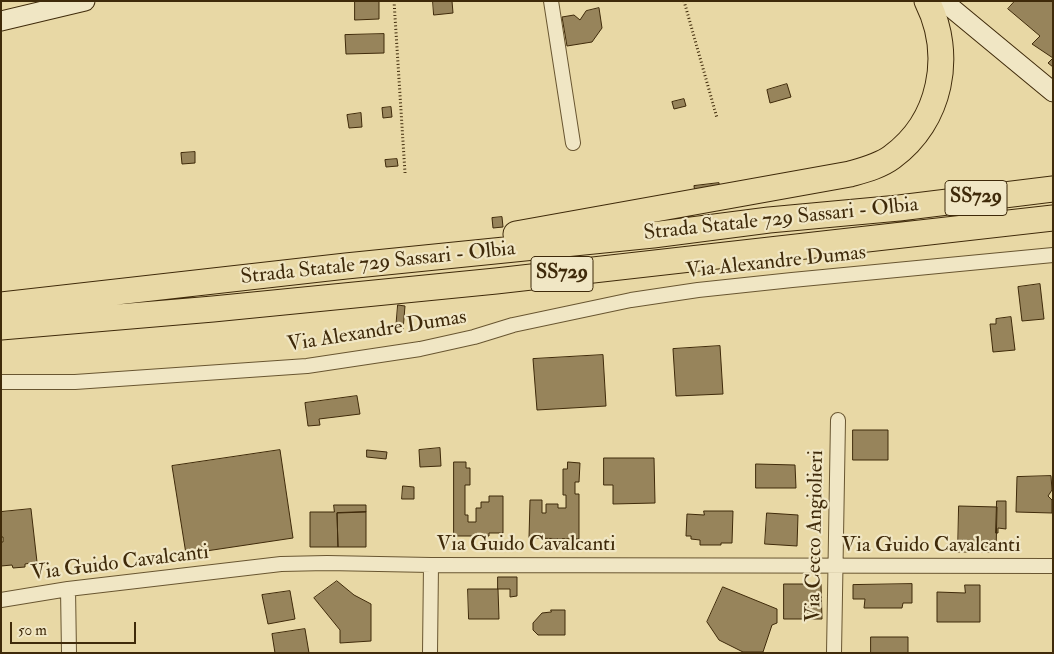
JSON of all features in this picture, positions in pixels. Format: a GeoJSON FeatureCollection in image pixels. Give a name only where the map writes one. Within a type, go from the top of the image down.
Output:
{"type":"FeatureCollection","features":[{"type":"Feature","properties":{"kind":"highway"},"geometry":{"type":"LineString","coordinates":[[346,266],[840,176],[874,167],[892,157],[908,143],[924,124],[933,107],[939,85],[941,62],[940,38],[927,1]]}},
{"type":"Feature","properties":{"kind":"highway","name":"Strada Statale 729 Sassari - Olbia"},"geometry":{"type":"LineString","coordinates":[[1,305],[346,266],[653,235],[769,220],[899,208],[1053,189]]}},
{"type":"Feature","properties":{"kind":"highway","name":"Strada Statale 729 Sassari - Olbia"},"geometry":{"type":"LineString","coordinates":[[1,327],[223,308],[496,281],[1053,218]]}},
{"type":"Feature","properties":{"kind":"street"},"geometry":{"type":"LineString","coordinates":[[1,21],[85,1]]}},
{"type":"Feature","properties":{"kind":"street"},"geometry":{"type":"LineString","coordinates":[[551,1],[573,143]]}},
{"type":"Feature","properties":{"kind":"street"},"geometry":{"type":"LineString","coordinates":[[943,1],[1053,92]]}},
{"type":"Feature","properties":{"kind":"street","name":"Via Alexandre Dumas"},"geometry":{"type":"LineString","coordinates":[[1,382],[75,382],[307,366],[420,349],[474,337],[513,325],[631,300],[792,280],[1053,255]]}},
{"type":"Feature","properties":{"kind":"street","name":"Via Cecco Angiolieri"},"geometry":{"type":"LineString","coordinates":[[834,653],[838,420]]}},
{"type":"Feature","properties":{"kind":"street","name":"Via Guido Cavalcanti"},"geometry":{"type":"LineString","coordinates":[[1,600],[68,589],[280,564],[1053,566]]}},
{"type":"Feature","properties":{"kind":"street"},"geometry":{"type":"LineString","coordinates":[[430,653],[431,565]]}},
{"type":"Feature","properties":{"kind":"street"},"geometry":{"type":"LineString","coordinates":[[68,589],[68,653]]}},
{"type":"Feature","properties":{"kind":"path"},"geometry":{"type":"LineString","coordinates":[[394,1],[405,173]]}},
{"type":"Feature","properties":{"kind":"path"},"geometry":{"type":"LineString","coordinates":[[684,1],[718,118]]}},
{"type":"Feature","properties":{"kind":"building"},"geometry":{"type":"Polygon","coordinates":[[[355,1],[379,1],[379,19],[355,20],[355,1]]]}},
{"type":"Feature","properties":{"kind":"building"},"geometry":{"type":"Polygon","coordinates":[[[433,1],[452,1],[453,13],[434,15],[433,1]]]}},
{"type":"Feature","properties":{"kind":"building"},"geometry":{"type":"Polygon","coordinates":[[[1015,1],[1053,1],[1053,58],[1032,44],[1040,36],[1008,9],[1015,1]]]}},
{"type":"Feature","properties":{"kind":"building"},"geometry":{"type":"Polygon","coordinates":[[[599,8],[602,28],[592,42],[567,46],[562,17],[574,15],[580,20],[586,11],[599,8]]]}},
{"type":"Feature","properties":{"kind":"building"},"geometry":{"type":"Polygon","coordinates":[[[384,34],[384,53],[346,54],[345,35],[384,34]]]}},
{"type":"Feature","properties":{"kind":"building"},"geometry":{"type":"Polygon","coordinates":[[[1053,58],[1053,67],[1048,63],[1053,58]]]}},
{"type":"Feature","properties":{"kind":"building"},"geometry":{"type":"Polygon","coordinates":[[[787,84],[791,97],[770,103],[767,90],[787,84]]]}},
{"type":"Feature","properties":{"kind":"building"},"geometry":{"type":"Polygon","coordinates":[[[684,99],[686,106],[674,109],[672,102],[684,99]]]}},
{"type":"Feature","properties":{"kind":"building"},"geometry":{"type":"Polygon","coordinates":[[[391,107],[392,117],[383,118],[382,108],[391,107]]]}},
{"type":"Feature","properties":{"kind":"building"},"geometry":{"type":"Polygon","coordinates":[[[361,113],[362,127],[349,128],[347,115],[361,113]]]}},
{"type":"Feature","properties":{"kind":"building"},"geometry":{"type":"Polygon","coordinates":[[[195,152],[195,163],[182,164],[181,153],[195,152]]]}},
{"type":"Feature","properties":{"kind":"building"},"geometry":{"type":"Polygon","coordinates":[[[397,159],[398,166],[386,167],[385,160],[397,159]]]}},
{"type":"Feature","properties":{"kind":"building"},"geometry":{"type":"Polygon","coordinates":[[[719,183],[721,195],[696,199],[694,186],[719,183]]]}},
{"type":"Feature","properties":{"kind":"building"},"geometry":{"type":"Polygon","coordinates":[[[502,217],[503,227],[493,228],[492,218],[502,217]]]}},
{"type":"Feature","properties":{"kind":"building"},"geometry":{"type":"Polygon","coordinates":[[[1040,284],[1044,319],[1022,321],[1018,287],[1040,284]]]}},
{"type":"Feature","properties":{"kind":"building"},"geometry":{"type":"Polygon","coordinates":[[[398,305],[405,306],[403,330],[396,329],[398,305]]]}},
{"type":"Feature","properties":{"kind":"building"},"geometry":{"type":"Polygon","coordinates":[[[1011,317],[1015,350],[993,352],[990,324],[996,324],[996,319],[1011,317]]]}},
{"type":"Feature","properties":{"kind":"building"},"geometry":{"type":"Polygon","coordinates":[[[720,346],[723,394],[676,396],[673,349],[720,346]]]}},
{"type":"Feature","properties":{"kind":"building"},"geometry":{"type":"Polygon","coordinates":[[[603,355],[606,406],[537,410],[533,359],[603,355]]]}},
{"type":"Feature","properties":{"kind":"building"},"geometry":{"type":"Polygon","coordinates":[[[357,396],[360,414],[319,419],[320,425],[308,426],[305,403],[357,396]]]}},
{"type":"Feature","properties":{"kind":"building"},"geometry":{"type":"Polygon","coordinates":[[[853,430],[888,430],[888,460],[853,460],[853,430]]]}},
{"type":"Feature","properties":{"kind":"building"},"geometry":{"type":"Polygon","coordinates":[[[440,448],[441,466],[420,467],[419,450],[440,448]]]}},
{"type":"Feature","properties":{"kind":"building"},"geometry":{"type":"Polygon","coordinates":[[[280,450],[293,538],[186,554],[172,466],[280,450]]]}},
{"type":"Feature","properties":{"kind":"building"},"geometry":{"type":"Polygon","coordinates":[[[367,450],[387,452],[386,459],[367,457],[367,450]]]}},
{"type":"Feature","properties":{"kind":"building"},"geometry":{"type":"Polygon","coordinates":[[[604,458],[654,458],[655,503],[613,504],[613,485],[604,485],[604,458]]]}},
{"type":"Feature","properties":{"kind":"building"},"geometry":{"type":"Polygon","coordinates":[[[454,462],[466,462],[466,468],[470,468],[470,485],[465,485],[465,515],[468,515],[468,522],[476,522],[476,508],[481,508],[481,502],[489,502],[489,496],[503,496],[503,533],[489,533],[489,536],[454,536],[454,462]]]}},
{"type":"Feature","properties":{"kind":"building"},"geometry":{"type":"Polygon","coordinates":[[[568,462],[580,463],[579,482],[575,482],[575,494],[579,494],[579,539],[529,538],[530,500],[542,500],[542,513],[546,513],[546,504],[558,504],[558,508],[566,508],[566,495],[563,495],[563,469],[567,469],[568,462]]]}},
{"type":"Feature","properties":{"kind":"building"},"geometry":{"type":"Polygon","coordinates":[[[756,464],[795,465],[796,488],[756,488],[756,464]]]}},
{"type":"Feature","properties":{"kind":"building"},"geometry":{"type":"Polygon","coordinates":[[[1051,476],[1052,490],[1048,496],[1052,500],[1052,513],[1016,512],[1017,477],[1051,476]]]}},
{"type":"Feature","properties":{"kind":"building"},"geometry":{"type":"Polygon","coordinates":[[[403,486],[414,487],[414,499],[402,499],[403,486]]]}},
{"type":"Feature","properties":{"kind":"building"},"geometry":{"type":"Polygon","coordinates":[[[997,501],[1006,501],[1006,529],[998,528],[998,533],[996,533],[997,501]]]}},
{"type":"Feature","properties":{"kind":"building"},"geometry":{"type":"Polygon","coordinates":[[[334,505],[366,505],[366,512],[337,513],[338,547],[310,547],[310,512],[334,512],[334,505]]]}},
{"type":"Feature","properties":{"kind":"building"},"geometry":{"type":"Polygon","coordinates":[[[959,506],[997,507],[996,552],[958,552],[959,506]]]}},
{"type":"Feature","properties":{"kind":"building"},"geometry":{"type":"Polygon","coordinates":[[[31,509],[37,562],[25,564],[25,567],[1,566],[1,542],[3,542],[3,537],[1,537],[1,512],[31,509]]]}},
{"type":"Feature","properties":{"kind":"building"},"geometry":{"type":"Polygon","coordinates":[[[704,511],[733,511],[732,543],[700,545],[700,540],[691,539],[691,536],[686,536],[687,514],[704,515],[704,511]]]}},
{"type":"Feature","properties":{"kind":"building"},"geometry":{"type":"Polygon","coordinates":[[[366,512],[366,547],[338,547],[337,513],[366,512]]]}},
{"type":"Feature","properties":{"kind":"building"},"geometry":{"type":"Polygon","coordinates":[[[767,513],[798,515],[797,546],[765,544],[767,513]]]}},
{"type":"Feature","properties":{"kind":"building"},"geometry":{"type":"Polygon","coordinates":[[[498,577],[517,577],[517,596],[510,597],[510,589],[498,589],[498,577]]]}},
{"type":"Feature","properties":{"kind":"building"},"geometry":{"type":"Polygon","coordinates":[[[337,581],[354,595],[371,604],[371,641],[340,643],[340,630],[314,598],[337,581]]]}},
{"type":"Feature","properties":{"kind":"building"},"geometry":{"type":"Polygon","coordinates":[[[784,584],[821,584],[822,619],[784,619],[784,584]]]}},
{"type":"Feature","properties":{"kind":"building"},"geometry":{"type":"Polygon","coordinates":[[[912,584],[912,603],[903,603],[902,608],[864,608],[865,599],[853,599],[853,585],[912,584]]]}},
{"type":"Feature","properties":{"kind":"building"},"geometry":{"type":"Polygon","coordinates":[[[965,585],[980,585],[980,622],[937,622],[937,592],[965,593],[965,585]]]}},
{"type":"Feature","properties":{"kind":"building"},"geometry":{"type":"Polygon","coordinates":[[[723,587],[777,609],[777,623],[772,625],[763,652],[743,652],[719,640],[707,622],[723,587]]]}},
{"type":"Feature","properties":{"kind":"building"},"geometry":{"type":"Polygon","coordinates":[[[468,589],[498,589],[499,619],[469,619],[468,589]]]}},
{"type":"Feature","properties":{"kind":"building"},"geometry":{"type":"Polygon","coordinates":[[[290,591],[295,619],[268,624],[262,595],[290,591]]]}},
{"type":"Feature","properties":{"kind":"building"},"geometry":{"type":"Polygon","coordinates":[[[551,610],[565,610],[565,635],[538,635],[533,630],[533,623],[542,613],[551,612],[551,610]]]}},
{"type":"Feature","properties":{"kind":"building"},"geometry":{"type":"Polygon","coordinates":[[[305,629],[309,653],[275,653],[272,634],[305,629]]]}},
{"type":"Feature","properties":{"kind":"building"},"geometry":{"type":"Polygon","coordinates":[[[871,637],[908,637],[908,653],[871,653],[871,637]]]}}]}
